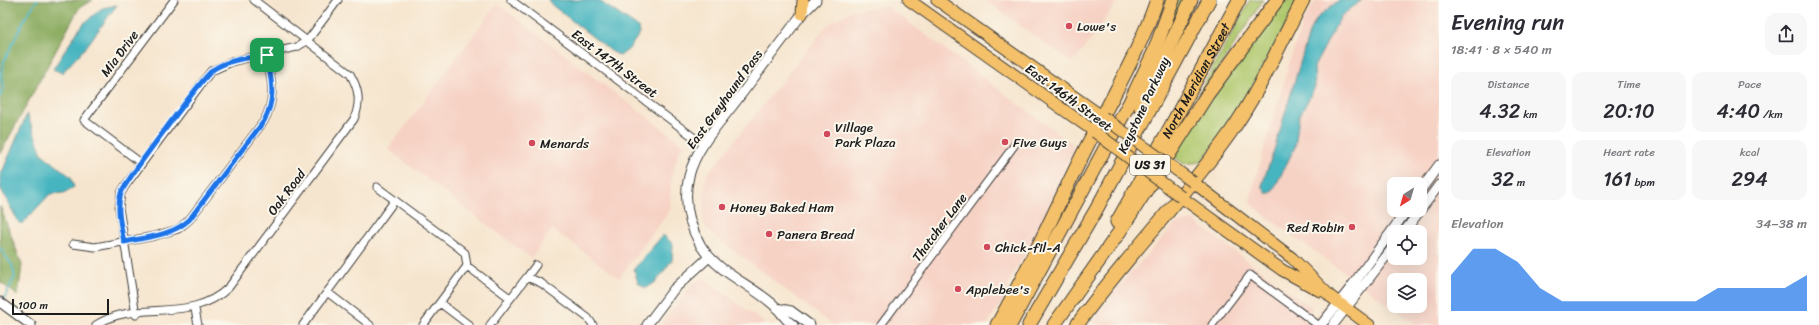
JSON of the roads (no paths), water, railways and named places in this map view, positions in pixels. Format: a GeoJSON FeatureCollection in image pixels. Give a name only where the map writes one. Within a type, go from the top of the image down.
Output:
{"type":"FeatureCollection","features":[{"type":"Feature","properties":{"kind":"highway"},"geometry":{"type":"LineString","coordinates":[[997,325],[1030,266],[1137,49],[1157,0]]}},
{"type":"Feature","properties":{"kind":"highway"},"geometry":{"type":"LineString","coordinates":[[1010,325],[1130,102],[1154,52],[1173,0]]}},
{"type":"Feature","properties":{"kind":"highway","name":"Keystone Parkway"},"geometry":{"type":"LineString","coordinates":[[1096,210],[1134,122],[1191,0]]}},
{"type":"Feature","properties":{"kind":"highway","name":"North Meridian Street"},"geometry":{"type":"LineString","coordinates":[[1029,325],[1096,210],[1209,0]]}},
{"type":"Feature","properties":{"kind":"highway","name":"North Meridian Street"},"geometry":{"type":"LineString","coordinates":[[1053,325],[1135,191],[1239,0]]}},
{"type":"Feature","properties":{"kind":"highway"},"geometry":{"type":"LineString","coordinates":[[1053,325],[1120,231],[1269,0]]}},
{"type":"Feature","properties":{"kind":"highway"},"geometry":{"type":"LineString","coordinates":[[1229,63],[1278,0]]}},
{"type":"Feature","properties":{"kind":"highway"},"geometry":{"type":"LineString","coordinates":[[1077,325],[1103,290],[1193,182],[1243,112],[1303,0]]}},
{"type":"Feature","properties":{"kind":"main road"},"geometry":{"type":"LineString","coordinates":[[802,14],[803,0]]}},
{"type":"Feature","properties":{"kind":"main road","name":"East 146th Street"},"geometry":{"type":"LineString","coordinates":[[909,0],[1095,132],[1181,197],[1282,270],[1339,303]]}},
{"type":"Feature","properties":{"kind":"main road","name":"East 146th Street"},"geometry":{"type":"LineString","coordinates":[[937,0],[1193,182],[1292,258],[1339,303],[1368,325]]}},
{"type":"Feature","properties":{"kind":"street","name":"Mia Drive"},"geometry":{"type":"LineString","coordinates":[[141,163],[84,120],[174,0]]}},
{"type":"Feature","properties":{"kind":"street"},"geometry":{"type":"LineString","coordinates":[[254,0],[308,40]]}},
{"type":"Feature","properties":{"kind":"street"},"geometry":{"type":"LineString","coordinates":[[136,315],[120,216],[120,200],[124,186],[211,72],[234,61],[292,49],[308,40],[338,0]]}},
{"type":"Feature","properties":{"kind":"street","name":"East 147th Street"},"geometry":{"type":"LineString","coordinates":[[512,0],[704,145]]}},
{"type":"Feature","properties":{"kind":"street","name":"East Greyhound Pass"},"geometry":{"type":"LineString","coordinates":[[792,325],[784,319],[776,308],[709,257],[695,233],[690,220],[687,206],[689,177],[696,157],[704,145],[802,14],[816,0]]}},
{"type":"Feature","properties":{"kind":"street","name":"Oak Road"},"geometry":{"type":"LineString","coordinates":[[96,325],[110,318],[166,314],[195,309],[216,301],[229,287],[354,119],[359,104],[355,82],[343,67],[308,40]]}},
{"type":"Feature","properties":{"kind":"street"},"geometry":{"type":"LineString","coordinates":[[73,244],[95,246],[169,233],[178,229],[189,220],[264,121],[271,108],[272,87],[267,55]]}},
{"type":"Feature","properties":{"kind":"street","name":"Thatcher Lane"},"geometry":{"type":"LineString","coordinates":[[881,325],[1016,143]]}},
{"type":"Feature","properties":{"kind":"street"},"geometry":{"type":"LineString","coordinates":[[1427,182],[1439,165]]}},
{"type":"Feature","properties":{"kind":"street"},"geometry":{"type":"LineString","coordinates":[[1409,225],[1439,185]]}},
{"type":"Feature","properties":{"kind":"street"},"geometry":{"type":"LineString","coordinates":[[377,187],[465,253],[467,266],[510,298]]}},
{"type":"Feature","properties":{"kind":"street"},"geometry":{"type":"LineString","coordinates":[[303,325],[395,200]]}},
{"type":"Feature","properties":{"kind":"street"},"geometry":{"type":"LineString","coordinates":[[1321,325],[1339,303],[1402,217]]}},
{"type":"Feature","properties":{"kind":"street"},"geometry":{"type":"LineString","coordinates":[[1333,325],[1339,303],[1387,253]]}},
{"type":"Feature","properties":{"kind":"street"},"geometry":{"type":"LineString","coordinates":[[647,325],[674,290],[709,257]]}},
{"type":"Feature","properties":{"kind":"street"},"geometry":{"type":"LineString","coordinates":[[490,325],[536,265]]}},
{"type":"Feature","properties":{"kind":"street"},"geometry":{"type":"LineString","coordinates":[[424,325],[467,266]]}},
{"type":"Feature","properties":{"kind":"street"},"geometry":{"type":"LineString","coordinates":[[1212,325],[1250,275],[1318,325]]}},
{"type":"Feature","properties":{"kind":"street"},"geometry":{"type":"LineString","coordinates":[[527,277],[541,283],[597,325]]}},
{"type":"Feature","properties":{"kind":"street"},"geometry":{"type":"LineString","coordinates":[[327,292],[370,325]]}},
{"type":"Feature","properties":{"kind":"street"},"geometry":{"type":"LineString","coordinates":[[0,302],[31,325]]}},
{"type":"Feature","properties":{"kind":"street"},"geometry":{"type":"LineString","coordinates":[[440,303],[469,325]]}},
{"type":"Feature","properties":{"kind":"street","name":"East Greyhound Pass"},"geometry":{"type":"LineString","coordinates":[[776,308],[791,311],[810,325]]}},
{"type":"Feature","properties":{"kind":"street"},"geometry":{"type":"LineString","coordinates":[[195,309],[198,325]]}},
{"type":"Feature","properties":{"kind":"street"},"geometry":{"type":"LineString","coordinates":[[588,318],[593,325]]}},
{"type":"Feature","properties":{"kind":"water"},"geometry":{"type":"Polygon","coordinates":[[[548,0],[598,0],[639,28],[640,33],[629,49],[620,56],[611,51],[553,6],[548,0]]]}},
{"type":"Feature","properties":{"kind":"water"},"geometry":{"type":"Polygon","coordinates":[[[1339,0],[1362,0],[1341,16],[1314,67],[1315,87],[1299,117],[1295,147],[1273,191],[1266,193],[1262,185],[1310,30],[1318,17],[1339,0]]]}},
{"type":"Feature","properties":{"kind":"water"},"geometry":{"type":"Polygon","coordinates":[[[117,5],[86,47],[62,73],[53,69],[81,26],[102,8],[117,5]]]}},
{"type":"Feature","properties":{"kind":"water"},"geometry":{"type":"Polygon","coordinates":[[[27,114],[42,154],[71,177],[74,187],[64,193],[50,194],[23,223],[19,223],[0,187],[0,177],[27,114]]]}},
{"type":"Feature","properties":{"kind":"water"},"geometry":{"type":"Polygon","coordinates":[[[663,235],[673,244],[672,260],[656,282],[646,288],[638,283],[634,269],[663,235]]]}},
{"type":"Feature","properties":{"kind":"waterway"},"geometry":{"type":"LineString","coordinates":[[0,97],[3,88],[1,74],[4,61],[25,18],[37,0]]}},
{"type":"Feature","properties":{"kind":"waterway"},"geometry":{"type":"LineString","coordinates":[[0,248],[12,265],[15,276],[3,301]]}},
{"type":"Feature","properties":{"kind":"place","name":"Lowe's"},"geometry":{"type":"Point","coordinates":[1069,26]}},
{"type":"Feature","properties":{"kind":"place","name":"Village Park Plaza"},"geometry":{"type":"Point","coordinates":[827,134]}},
{"type":"Feature","properties":{"kind":"place","name":"Five Guys"},"geometry":{"type":"Point","coordinates":[1005,142]}},
{"type":"Feature","properties":{"kind":"place","name":"Menards"},"geometry":{"type":"Point","coordinates":[532,143]}},
{"type":"Feature","properties":{"kind":"place","name":"Honey Baked Ham"},"geometry":{"type":"Point","coordinates":[722,207]}},
{"type":"Feature","properties":{"kind":"place","name":"Red Robin"},"geometry":{"type":"Point","coordinates":[1352,227]}},
{"type":"Feature","properties":{"kind":"place","name":"Panera Bread"},"geometry":{"type":"Point","coordinates":[769,234]}},
{"type":"Feature","properties":{"kind":"place","name":"Chick-fil-A"},"geometry":{"type":"Point","coordinates":[987,247]}},
{"type":"Feature","properties":{"kind":"place","name":"Applebee's"},"geometry":{"type":"Point","coordinates":[958,289]}}]}
